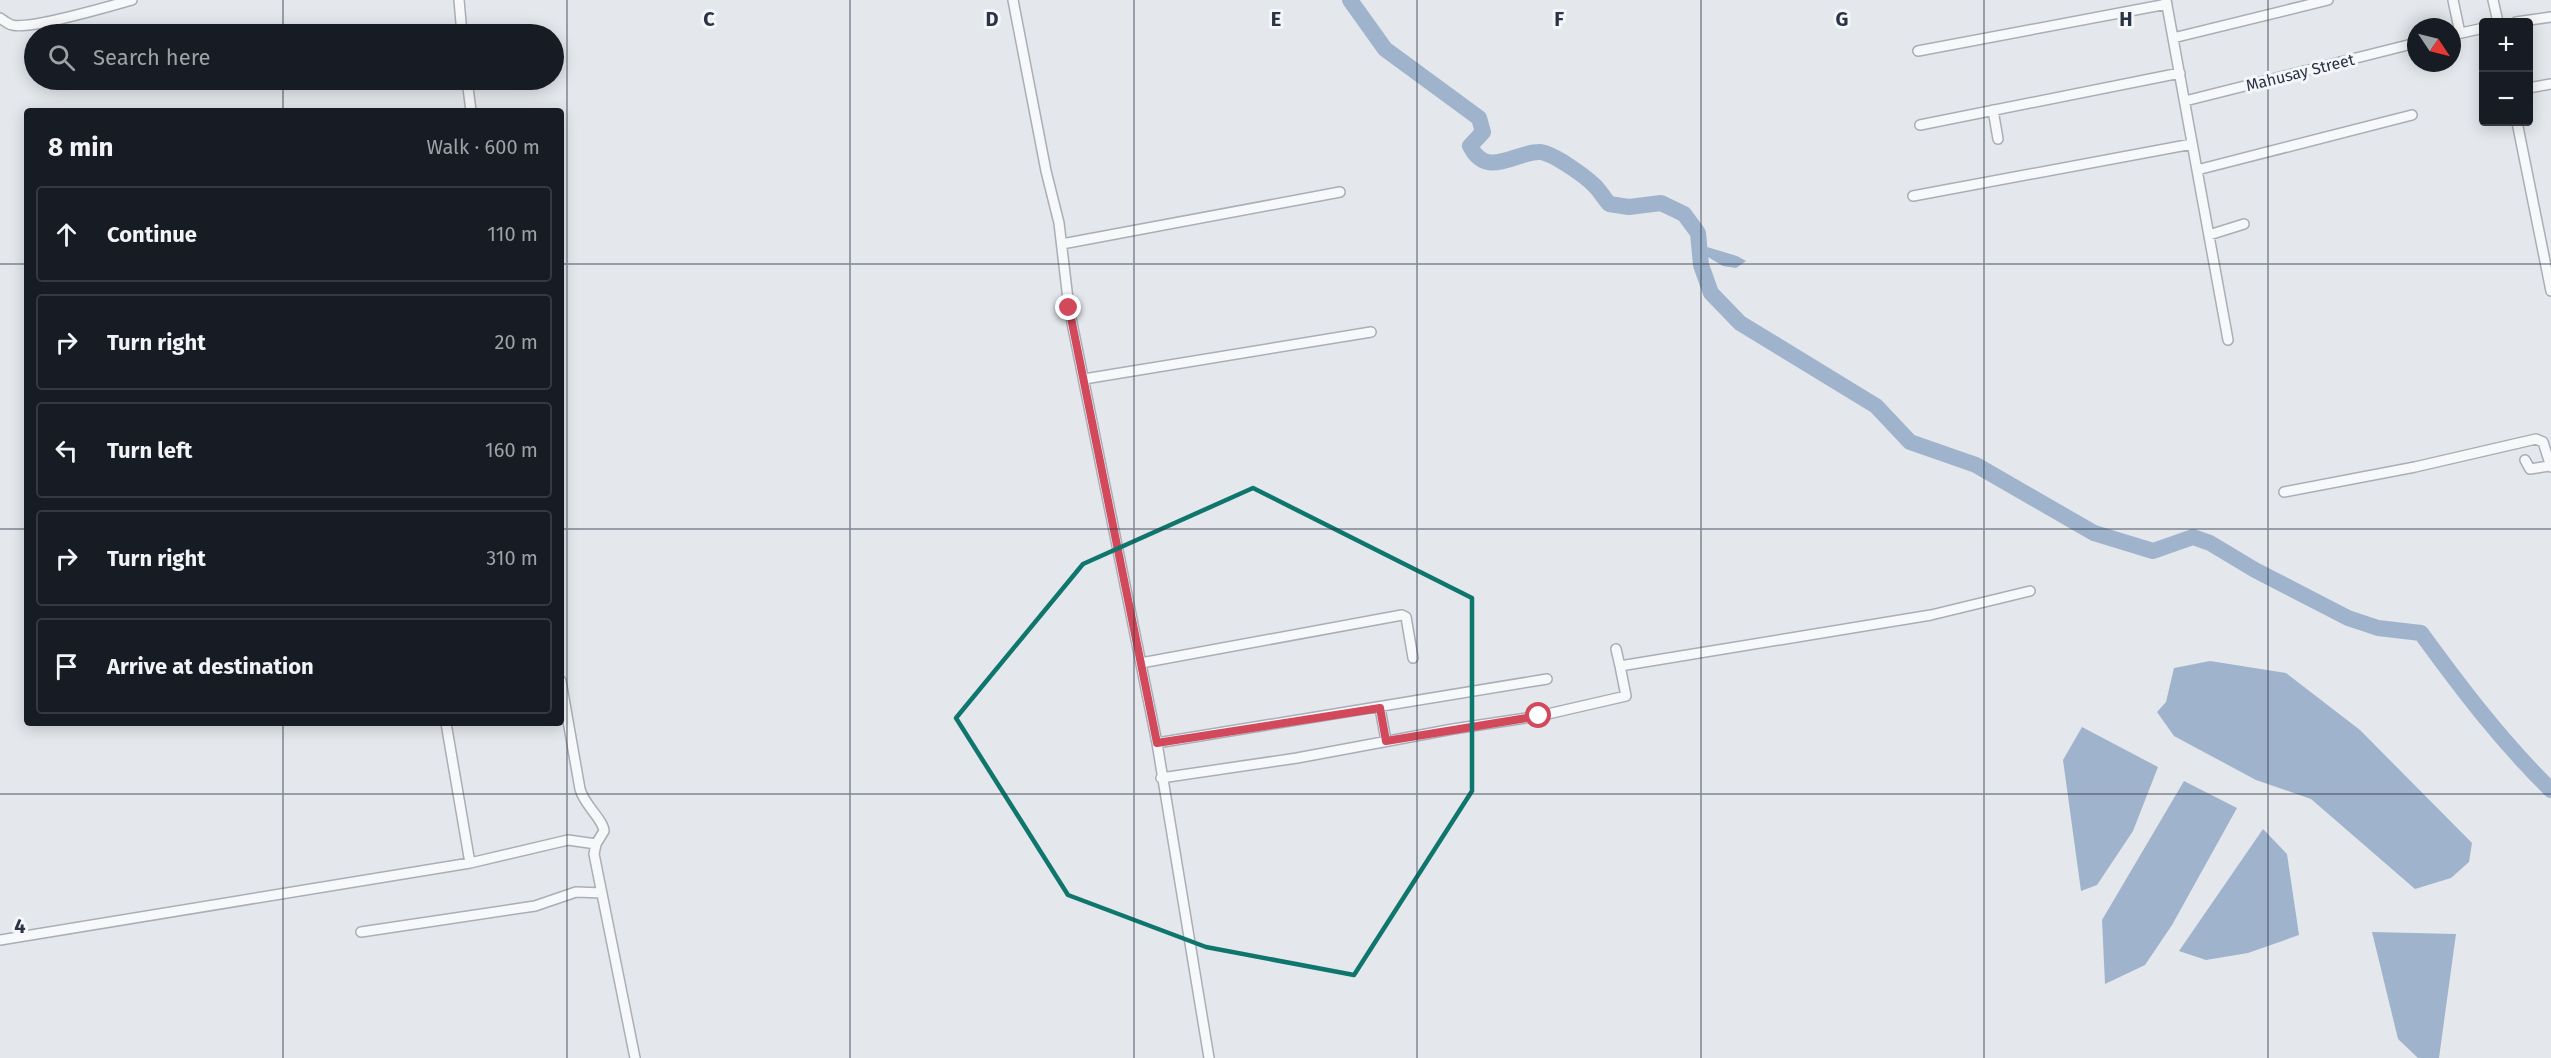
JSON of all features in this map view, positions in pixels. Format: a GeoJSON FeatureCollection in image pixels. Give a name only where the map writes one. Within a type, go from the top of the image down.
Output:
{"type":"FeatureCollection","features":[{"type":"Feature","properties":{"kind":"street"},"geometry":{"type":"LineString","coordinates":[[28,24],[83,14],[132,0]]}},
{"type":"Feature","properties":{"kind":"street"},"geometry":{"type":"LineString","coordinates":[[459,0],[461,24]]}},
{"type":"Feature","properties":{"kind":"street"},"geometry":{"type":"LineString","coordinates":[[1013,0],[1062,244],[1066,293],[1157,743],[1209,1058]]}},
{"type":"Feature","properties":{"kind":"street"},"geometry":{"type":"LineString","coordinates":[[2173,38],[2328,0]]}},
{"type":"Feature","properties":{"kind":"street"},"geometry":{"type":"LineString","coordinates":[[2453,0],[2455,18]]}},
{"type":"Feature","properties":{"kind":"street"},"geometry":{"type":"LineString","coordinates":[[2493,0],[2497,18]]}},
{"type":"Feature","properties":{"kind":"street"},"geometry":{"type":"LineString","coordinates":[[1918,51],[2166,2],[2228,340]]}},
{"type":"Feature","properties":{"kind":"street"},"geometry":{"type":"LineString","coordinates":[[2533,20],[2551,17]]}},
{"type":"Feature","properties":{"kind":"street"},"geometry":{"type":"LineString","coordinates":[[0,18],[12,25],[24,24]]}},
{"type":"Feature","properties":{"kind":"street"},"geometry":{"type":"LineString","coordinates":[[2461,33],[2479,29]]}},
{"type":"Feature","properties":{"kind":"street","name":"Mahusay Street"},"geometry":{"type":"LineString","coordinates":[[2185,101],[2407,45]]}},
{"type":"Feature","properties":{"kind":"street"},"geometry":{"type":"LineString","coordinates":[[1920,125],[2180,73]]}},
{"type":"Feature","properties":{"kind":"street"},"geometry":{"type":"LineString","coordinates":[[2533,87],[2551,84]]}},
{"type":"Feature","properties":{"kind":"street"},"geometry":{"type":"LineString","coordinates":[[468,90],[471,108]]}},
{"type":"Feature","properties":{"kind":"street"},"geometry":{"type":"LineString","coordinates":[[1993,110],[1998,140]]}},
{"type":"Feature","properties":{"kind":"street"},"geometry":{"type":"LineString","coordinates":[[2197,170],[2412,114]]}},
{"type":"Feature","properties":{"kind":"street"},"geometry":{"type":"LineString","coordinates":[[2518,126],[2551,291]]}},
{"type":"Feature","properties":{"kind":"street"},"geometry":{"type":"LineString","coordinates":[[1913,196],[2192,144]]}},
{"type":"Feature","properties":{"kind":"street"},"geometry":{"type":"LineString","coordinates":[[1062,244],[1340,192]]}},
{"type":"Feature","properties":{"kind":"street"},"geometry":{"type":"LineString","coordinates":[[2209,236],[2244,224]]}},
{"type":"Feature","properties":{"kind":"street"},"geometry":{"type":"LineString","coordinates":[[1084,379],[1371,332]]}},
{"type":"Feature","properties":{"kind":"street"},"geometry":{"type":"LineString","coordinates":[[2283,492],[2415,467],[2536,439],[2544,445],[2550,466],[2530,470],[2525,460]]}},
{"type":"Feature","properties":{"kind":"street"},"geometry":{"type":"LineString","coordinates":[[1620,666],[1931,615],[2030,591]]}},
{"type":"Feature","properties":{"kind":"street"},"geometry":{"type":"LineString","coordinates":[[1141,663],[1402,615],[1406,618],[1413,658]]}},
{"type":"Feature","properties":{"kind":"street"},"geometry":{"type":"LineString","coordinates":[[1161,778],[1297,758],[1539,716],[1626,696],[1616,649]]}},
{"type":"Feature","properties":{"kind":"street"},"geometry":{"type":"LineString","coordinates":[[1157,743],[1547,679]]}},
{"type":"Feature","properties":{"kind":"street"},"geometry":{"type":"LineString","coordinates":[[564,699],[579,789],[583,800],[604,825],[604,831],[596,843],[594,854],[635,1058]]}},
{"type":"Feature","properties":{"kind":"street"},"geometry":{"type":"LineString","coordinates":[[1380,708],[1386,741]]}},
{"type":"Feature","properties":{"kind":"street"},"geometry":{"type":"LineString","coordinates":[[447,726],[470,863]]}},
{"type":"Feature","properties":{"kind":"street"},"geometry":{"type":"LineString","coordinates":[[0,940],[470,863],[568,840],[596,843]]}},
{"type":"Feature","properties":{"kind":"street"},"geometry":{"type":"LineString","coordinates":[[361,932],[535,906],[576,892],[602,893]]}},
{"type":"Feature","properties":{"kind":"highlighted area"},"geometry":{"type":"Polygon","coordinates":[[[1253,488],[1472,598],[1472,791],[1354,975],[1206,947],[1068,895],[956,718],[1083,564],[1253,488]]]}},
{"type":"Feature","properties":{"kind":"water"},"geometry":{"type":"Polygon","coordinates":[[[1707,247],[1746,261],[1736,268],[1723,266],[1708,257],[1707,247]]]}},
{"type":"Feature","properties":{"kind":"water"},"geometry":{"type":"Polygon","coordinates":[[[2210,661],[2286,673],[2360,730],[2472,843],[2469,862],[2451,878],[2415,889],[2311,799],[2256,780],[2174,736],[2157,712],[2166,702],[2174,668],[2210,661]]]}},
{"type":"Feature","properties":{"kind":"water"},"geometry":{"type":"Polygon","coordinates":[[[2082,727],[2158,767],[2133,831],[2097,885],[2081,891],[2063,760],[2082,727]]]}},
{"type":"Feature","properties":{"kind":"water"},"geometry":{"type":"Polygon","coordinates":[[[2184,781],[2237,808],[2172,925],[2145,965],[2105,984],[2102,920],[2184,781]]]}},
{"type":"Feature","properties":{"kind":"water"},"geometry":{"type":"Polygon","coordinates":[[[2263,829],[2287,854],[2299,935],[2248,953],[2206,960],[2179,951],[2263,829]]]}},
{"type":"Feature","properties":{"kind":"water"},"geometry":{"type":"Polygon","coordinates":[[[2372,932],[2456,934],[2439,1058],[2418,1058],[2398,1039],[2372,932]]]}},
{"type":"Feature","properties":{"kind":"waterway"},"geometry":{"type":"LineString","coordinates":[[1350,0],[1385,49],[1479,118],[1483,132],[1470,146],[1477,156],[1493,163],[1531,153],[1546,153],[1584,177],[1597,188],[1609,204],[1629,207],[1661,203],[1684,214],[1698,233],[1701,265],[1711,293],[1740,323],[1876,406],[1910,442],[1976,465],[2094,533],[2153,551],[2193,537],[2210,543],[2255,570],[2348,618],[2378,628],[2421,633],[2483,714],[2551,790]]}},
{"type":"Feature","properties":{"kind":"route"},"geometry":{"type":"LineString","coordinates":[[1069,308],[1157,743],[1380,708],[1386,741],[1539,716]]}}]}
